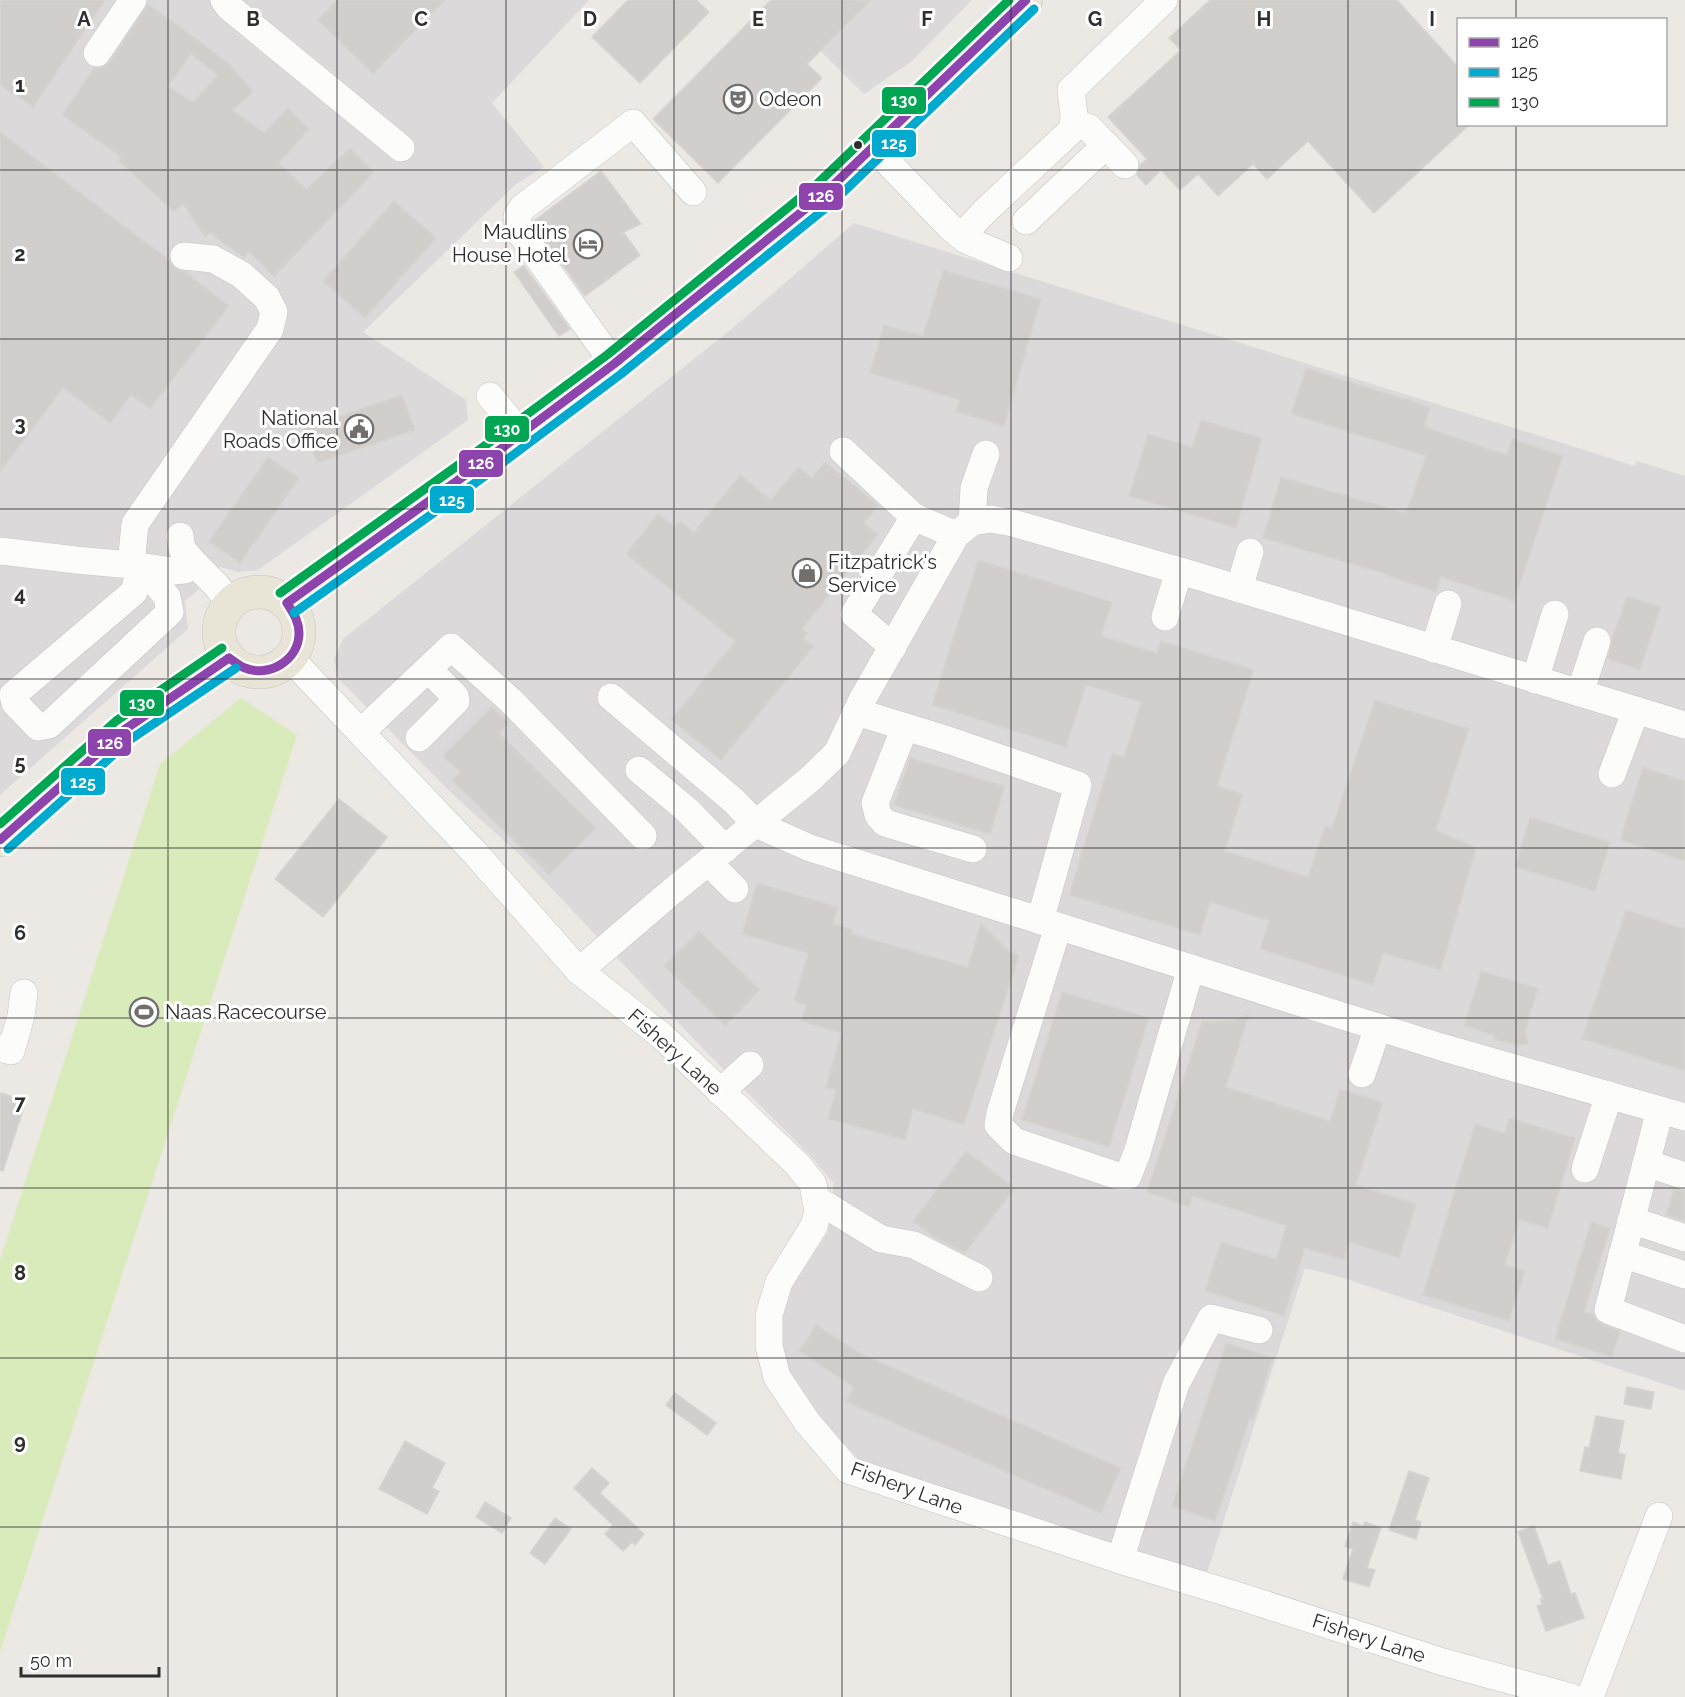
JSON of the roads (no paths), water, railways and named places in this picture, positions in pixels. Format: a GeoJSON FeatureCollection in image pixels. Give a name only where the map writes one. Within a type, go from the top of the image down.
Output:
{"type":"FeatureCollection","features":[{"type":"Feature","properties":{"kind":"main road"},"geometry":{"type":"LineString","coordinates":[[287,603],[614,364],[825,193],[1026,0]]}},
{"type":"Feature","properties":{"kind":"main road"},"geometry":{"type":"LineString","coordinates":[[262,593],[273,595],[287,603],[296,616],[299,629],[298,642],[290,658],[276,669],[265,672],[246,670],[237,666],[223,648],[219,632],[223,616],[231,604],[251,594],[262,593]]}},
{"type":"Feature","properties":{"kind":"main road"},"geometry":{"type":"LineString","coordinates":[[0,840],[124,730],[229,658]]}},
{"type":"Feature","properties":{"kind":"street"},"geometry":{"type":"LineString","coordinates":[[97,53],[134,0]]}},
{"type":"Feature","properties":{"kind":"street"},"geometry":{"type":"LineString","coordinates":[[224,0],[229,7],[401,148]]}},
{"type":"Feature","properties":{"kind":"street"},"geometry":{"type":"LineString","coordinates":[[962,236],[983,213],[1073,129],[1071,90],[1164,0]]}},
{"type":"Feature","properties":{"kind":"street"},"geometry":{"type":"LineString","coordinates":[[1073,122],[1089,128],[1125,165]]}},
{"type":"Feature","properties":{"kind":"street"},"geometry":{"type":"LineString","coordinates":[[614,364],[519,231],[517,216],[522,208],[633,123],[693,192]]}},
{"type":"Feature","properties":{"kind":"street"},"geometry":{"type":"LineString","coordinates":[[1026,221],[1106,145]]}},
{"type":"Feature","properties":{"kind":"street"},"geometry":{"type":"LineString","coordinates":[[873,147],[966,240],[1009,258]]}},
{"type":"Feature","properties":{"kind":"street"},"geometry":{"type":"LineString","coordinates":[[139,566],[166,597],[170,612],[49,725],[38,727],[15,703],[14,695],[134,592],[139,566],[135,524],[270,329],[274,312],[267,298],[242,275],[213,259],[184,256]]}},
{"type":"Feature","properties":{"kind":"street"},"geometry":{"type":"LineString","coordinates":[[490,396],[520,434]]}},
{"type":"Feature","properties":{"kind":"street"},"geometry":{"type":"LineString","coordinates":[[843,452],[914,517],[964,528],[991,519],[1013,523],[1239,589],[1685,725]]}},
{"type":"Feature","properties":{"kind":"street"},"geometry":{"type":"LineString","coordinates":[[579,971],[809,780],[837,753],[893,647],[964,528],[974,488],[986,454]]}},
{"type":"Feature","properties":{"kind":"street"},"geometry":{"type":"LineString","coordinates":[[893,647],[854,614],[914,517]]}},
{"type":"Feature","properties":{"kind":"street"},"geometry":{"type":"LineString","coordinates":[[180,536],[182,549],[231,604]]}},
{"type":"Feature","properties":{"kind":"street"},"geometry":{"type":"LineString","coordinates":[[0,550],[173,571],[185,570],[195,564]]}},
{"type":"Feature","properties":{"kind":"street"},"geometry":{"type":"LineString","coordinates":[[1239,589],[1250,552]]}},
{"type":"Feature","properties":{"kind":"street"},"geometry":{"type":"LineString","coordinates":[[1165,617],[1179,571]]}},
{"type":"Feature","properties":{"kind":"street"},"geometry":{"type":"LineString","coordinates":[[1434,649],[1448,604]]}},
{"type":"Feature","properties":{"kind":"street"},"geometry":{"type":"LineString","coordinates":[[1536,680],[1555,614]]}},
{"type":"Feature","properties":{"kind":"street"},"geometry":{"type":"LineString","coordinates":[[1580,693],[1597,642]]}},
{"type":"Feature","properties":{"kind":"street"},"geometry":{"type":"LineString","coordinates":[[361,732],[451,647],[511,701],[643,836]]}},
{"type":"Feature","properties":{"kind":"street","name":"Fishery Lane"},"geometry":{"type":"LineString","coordinates":[[290,658],[477,854],[579,971],[662,1036],[797,1164],[813,1184],[818,1211],[814,1226],[779,1282],[770,1315],[769,1346],[777,1377],[807,1422],[848,1470],[1120,1560],[1443,1662],[1571,1697]]}},
{"type":"Feature","properties":{"kind":"street"},"geometry":{"type":"LineString","coordinates":[[419,738],[456,701],[455,696],[428,669]]}},
{"type":"Feature","properties":{"kind":"street"},"geometry":{"type":"LineString","coordinates":[[612,697],[734,801],[756,824],[810,848],[1377,1027],[1672,1113],[1646,1163],[1608,1310],[1685,1339]]}},
{"type":"Feature","properties":{"kind":"street"},"geometry":{"type":"LineString","coordinates":[[1612,774],[1636,710]]}},
{"type":"Feature","properties":{"kind":"street"},"geometry":{"type":"LineString","coordinates":[[857,712],[1078,785],[1049,924],[1000,1113],[998,1125],[1014,1141],[1118,1176],[1128,1176],[1137,1153],[1191,969]]}},
{"type":"Feature","properties":{"kind":"street"},"geometry":{"type":"LineString","coordinates":[[905,727],[875,803],[878,815],[885,823],[972,849]]}},
{"type":"Feature","properties":{"kind":"street"},"geometry":{"type":"LineString","coordinates":[[639,770],[687,810],[735,888]]}},
{"type":"Feature","properties":{"kind":"street"},"geometry":{"type":"LineString","coordinates":[[0,1048],[11,1051],[21,1016],[24,993]]}},
{"type":"Feature","properties":{"kind":"street"},"geometry":{"type":"LineString","coordinates":[[1362,1074],[1377,1027]]}},
{"type":"Feature","properties":{"kind":"street"},"geometry":{"type":"LineString","coordinates":[[720,1092],[750,1065]]}},
{"type":"Feature","properties":{"kind":"street"},"geometry":{"type":"LineString","coordinates":[[1585,1169],[1609,1095]]}},
{"type":"Feature","properties":{"kind":"street"},"geometry":{"type":"LineString","coordinates":[[1646,1163],[1685,1176]]}},
{"type":"Feature","properties":{"kind":"street"},"geometry":{"type":"LineString","coordinates":[[816,1199],[881,1239],[914,1245],[979,1278]]}},
{"type":"Feature","properties":{"kind":"street"},"geometry":{"type":"LineString","coordinates":[[1631,1220],[1685,1238]]}},
{"type":"Feature","properties":{"kind":"street"},"geometry":{"type":"LineString","coordinates":[[1622,1254],[1685,1275]]}},
{"type":"Feature","properties":{"kind":"street"},"geometry":{"type":"LineString","coordinates":[[1120,1560],[1176,1384],[1211,1318],[1259,1330]]}},
{"type":"Feature","properties":{"kind":"street"},"geometry":{"type":"LineString","coordinates":[[1590,1697],[1659,1516]]}},
{"type":"Feature","properties":{"kind":"place","name":"Odeon"},"geometry":{"type":"Point","coordinates":[738,99]}},
{"type":"Feature","properties":{"kind":"place","name":"Maudlins House Hotel"},"geometry":{"type":"Point","coordinates":[588,244]}},
{"type":"Feature","properties":{"kind":"place","name":"National Roads Office"},"geometry":{"type":"Point","coordinates":[359,429]}},
{"type":"Feature","properties":{"kind":"place","name":"Fitzpatrick's Service"},"geometry":{"type":"Point","coordinates":[807,573]}},
{"type":"Feature","properties":{"kind":"place","name":"Naas Racecourse"},"geometry":{"type":"Point","coordinates":[144,1012]}}]}
